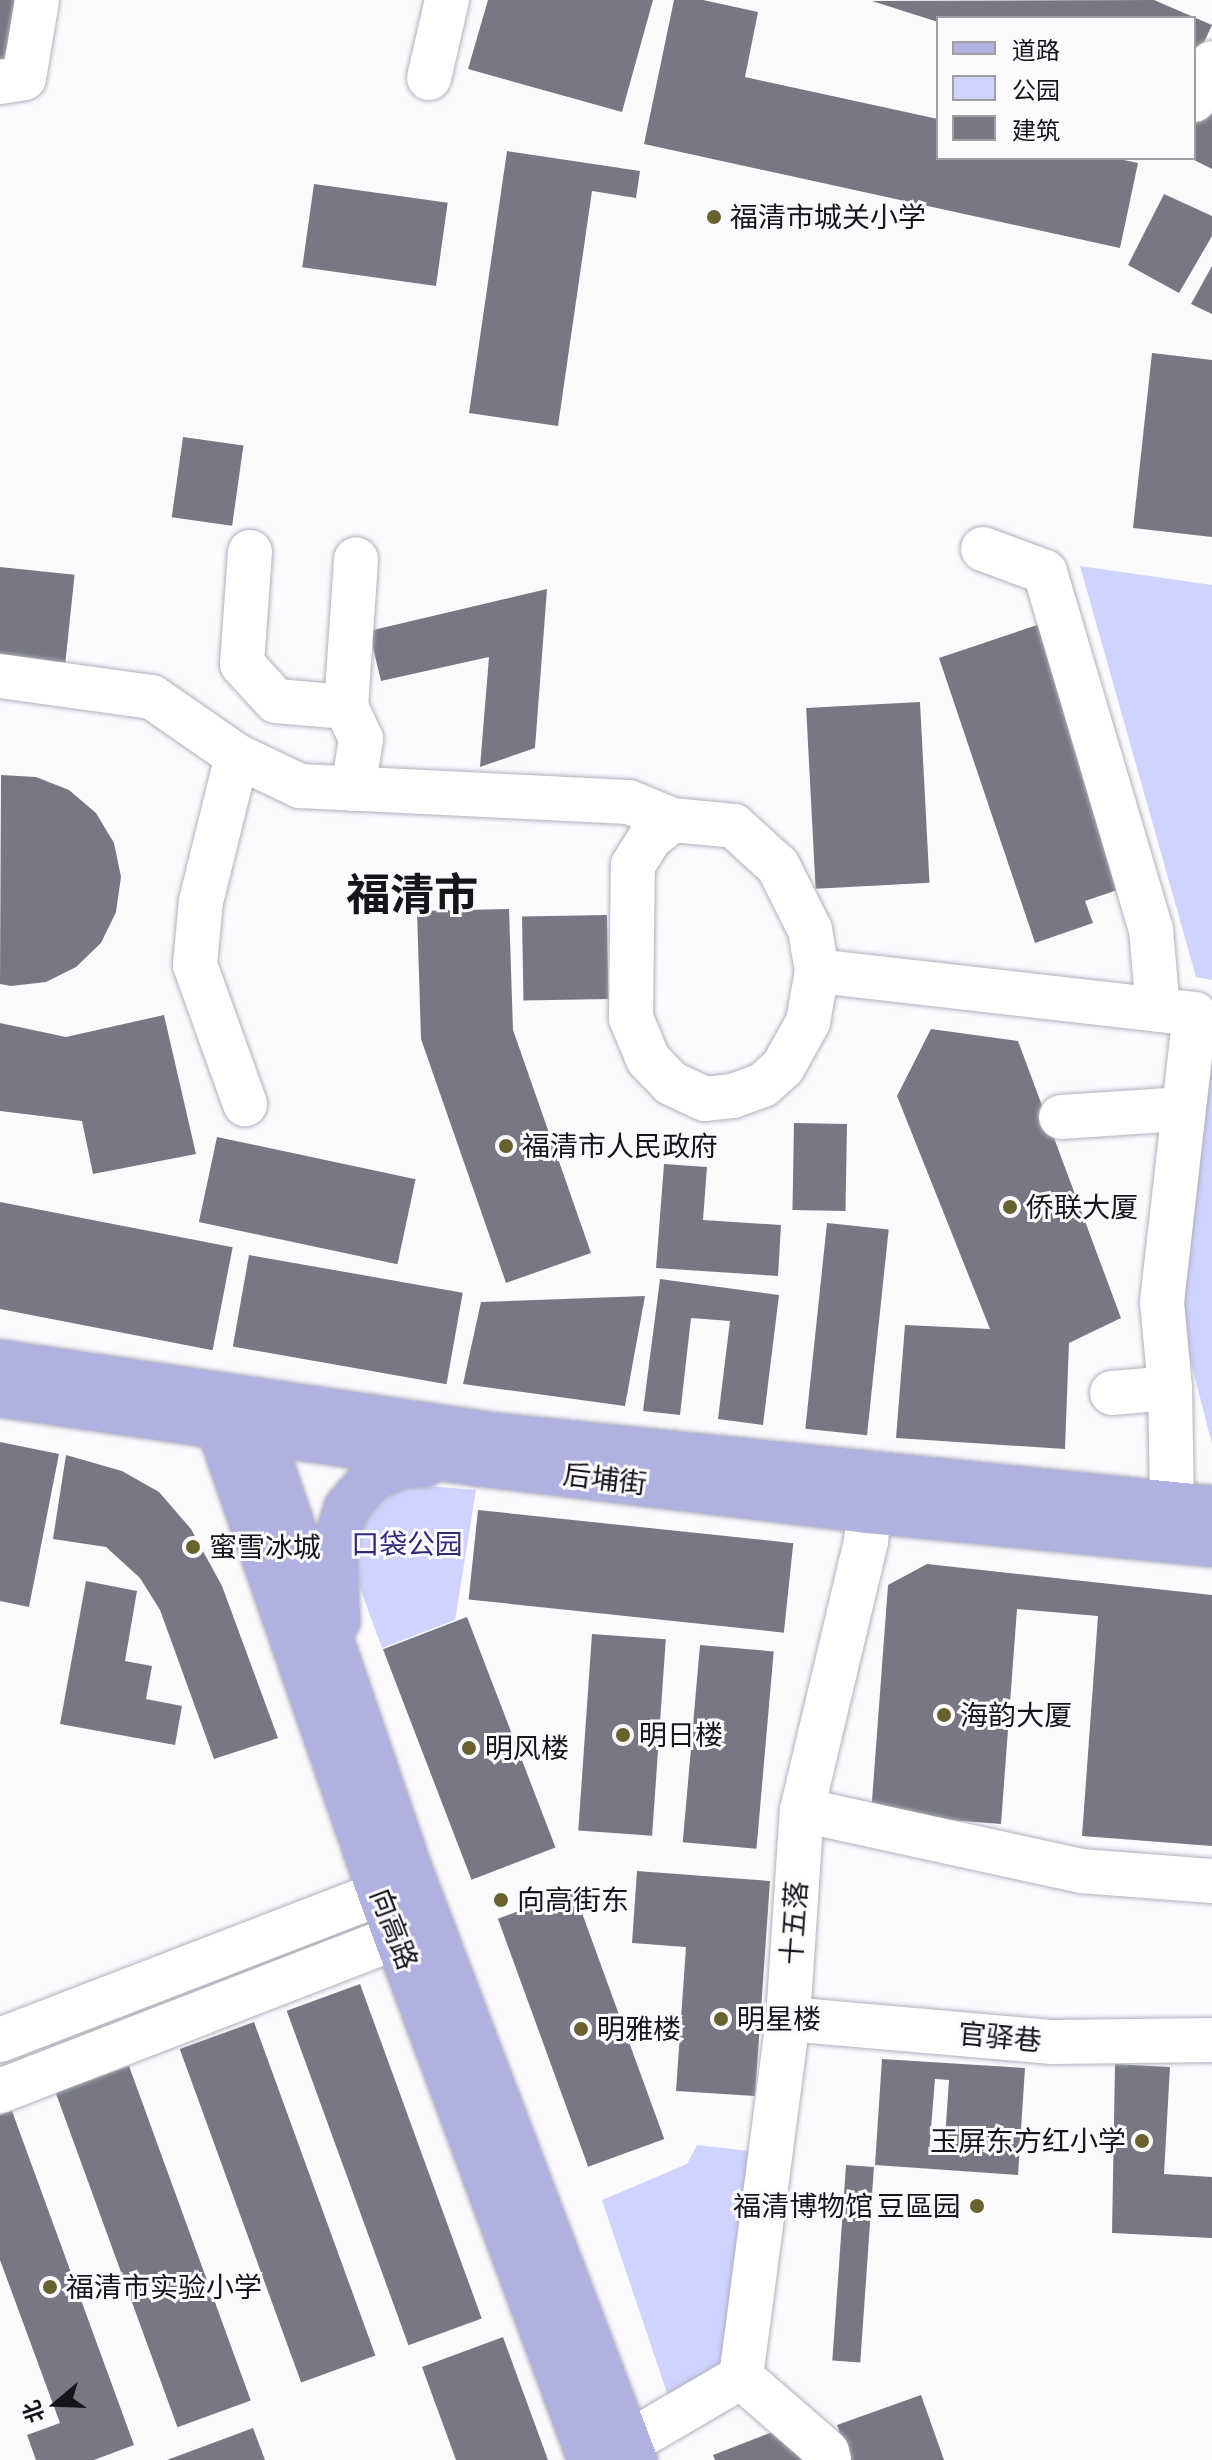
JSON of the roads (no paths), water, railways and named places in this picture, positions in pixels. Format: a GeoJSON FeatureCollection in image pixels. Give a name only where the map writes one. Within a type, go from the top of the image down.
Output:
{"type":"FeatureCollection","features":[{"type":"Feature","properties":{"kind":"main road","name":"后埔街"},"geometry":{"type":"LineString","coordinates":[[0,1362],[235,1416],[463,1462],[871,1492],[1192,1507]]}},
{"type":"Feature","properties":{"kind":"main road","name":"后埔街"},"geometry":{"type":"LineString","coordinates":[[0,1395],[485,1434],[1212,1545]]}},
{"type":"Feature","properties":{"kind":"main road","name":"向高路"},"geometry":{"type":"LineString","coordinates":[[235,1416],[340,1675],[397,1886]]}},
{"type":"Feature","properties":{"kind":"main road","name":"向高路"},"geometry":{"type":"LineString","coordinates":[[235,1416],[397,1886],[617,2454]]}},
{"type":"Feature","properties":{"kind":"main road","name":"向高路"},"geometry":{"type":"LineString","coordinates":[[340,1675],[334,1546],[346,1508],[371,1479],[400,1466],[463,1462]]}},
{"type":"Feature","properties":{"kind":"street"},"geometry":{"type":"LineString","coordinates":[[0,82],[24,78],[37,0]]}},
{"type":"Feature","properties":{"kind":"street"},"geometry":{"type":"LineString","coordinates":[[429,78],[447,0]]}},
{"type":"Feature","properties":{"kind":"street"},"geometry":{"type":"LineString","coordinates":[[1196,96],[1212,63]]}},
{"type":"Feature","properties":{"kind":"street"},"geometry":{"type":"LineString","coordinates":[[983,549],[1045,572],[1151,929],[1188,1013],[1162,1302],[1170,1388],[1192,1507]]}},
{"type":"Feature","properties":{"kind":"street"},"geometry":{"type":"LineString","coordinates":[[250,552],[242,664],[276,701],[346,707]]}},
{"type":"Feature","properties":{"kind":"street"},"geometry":{"type":"LineString","coordinates":[[353,789],[361,739],[346,707],[356,559]]}},
{"type":"Feature","properties":{"kind":"street"},"geometry":{"type":"LineString","coordinates":[[0,676],[152,697],[237,756],[300,786],[629,802],[672,820],[734,826],[778,866],[810,930],[817,971],[808,1022],[783,1067],[763,1085],[705,1099],[671,1083],[648,1059],[631,1018],[629,908],[633,865],[650,838],[672,820]]}},
{"type":"Feature","properties":{"kind":"street"},"geometry":{"type":"LineString","coordinates":[[237,756],[201,901],[195,965],[245,1104]]}},
{"type":"Feature","properties":{"kind":"street"},"geometry":{"type":"LineString","coordinates":[[817,971],[1188,1013]]}},
{"type":"Feature","properties":{"kind":"street"},"geometry":{"type":"LineString","coordinates":[[1061,1117],[1181,1109]]}},
{"type":"Feature","properties":{"kind":"street"},"geometry":{"type":"LineString","coordinates":[[1112,1393],[1170,1388]]}},
{"type":"Feature","properties":{"kind":"street","name":"十五落"},"geometry":{"type":"LineString","coordinates":[[741,2377],[788,2019],[802,1810],[871,1492]]}},
{"type":"Feature","properties":{"kind":"street"},"geometry":{"type":"LineString","coordinates":[[802,1810],[1081,1871],[1212,1881]]}},
{"type":"Feature","properties":{"kind":"street"},"geometry":{"type":"LineString","coordinates":[[0,2040],[397,1886]]}},
{"type":"Feature","properties":{"kind":"street"},"geometry":{"type":"LineString","coordinates":[[0,2091],[415,1930]]}},
{"type":"Feature","properties":{"kind":"street","name":"官驿巷"},"geometry":{"type":"LineString","coordinates":[[788,2019],[1066,2043],[1212,2040]]}},
{"type":"Feature","properties":{"kind":"street"},"geometry":{"type":"LineString","coordinates":[[617,2454],[741,2377],[827,2452],[829,2460]]}},
{"type":"Feature","properties":{"kind":"place","name":"福清市城关小学"},"geometry":{"type":"Point","coordinates":[714,217]}},
{"type":"Feature","properties":{"kind":"place","name":"福清市人民政府"},"geometry":{"type":"Point","coordinates":[506,1146]}},
{"type":"Feature","properties":{"kind":"place","name":"侨联大厦"},"geometry":{"type":"Point","coordinates":[1010,1207]}},
{"type":"Feature","properties":{"kind":"place","name":"蜜雪冰城"},"geometry":{"type":"Point","coordinates":[193,1547]}},
{"type":"Feature","properties":{"kind":"place","name":"海韵大厦"},"geometry":{"type":"Point","coordinates":[944,1715]}},
{"type":"Feature","properties":{"kind":"place","name":"明日楼"},"geometry":{"type":"Point","coordinates":[623,1735]}},
{"type":"Feature","properties":{"kind":"place","name":"明风楼"},"geometry":{"type":"Point","coordinates":[469,1748]}},
{"type":"Feature","properties":{"kind":"place","name":"向高街东"},"geometry":{"type":"Point","coordinates":[501,1900]}},
{"type":"Feature","properties":{"kind":"place","name":"明星楼"},"geometry":{"type":"Point","coordinates":[721,2019]}},
{"type":"Feature","properties":{"kind":"place","name":"明雅楼"},"geometry":{"type":"Point","coordinates":[581,2029]}},
{"type":"Feature","properties":{"kind":"place","name":"玉屏东方红小学"},"geometry":{"type":"Point","coordinates":[1142,2141]}},
{"type":"Feature","properties":{"kind":"place","name":"福清博物馆 豆區园"},"geometry":{"type":"Point","coordinates":[977,2206]}},
{"type":"Feature","properties":{"kind":"place","name":"福清市实验小学"},"geometry":{"type":"Point","coordinates":[50,2287]}},
{"type":"Feature","properties":{"kind":"district","name":"福清市"},"geometry":{"type":"Point","coordinates":[412,894]}},
{"type":"Feature","properties":{"kind":"park label","name":"口袋公园"},"geometry":{"type":"Point","coordinates":[407,1544]}}]}
